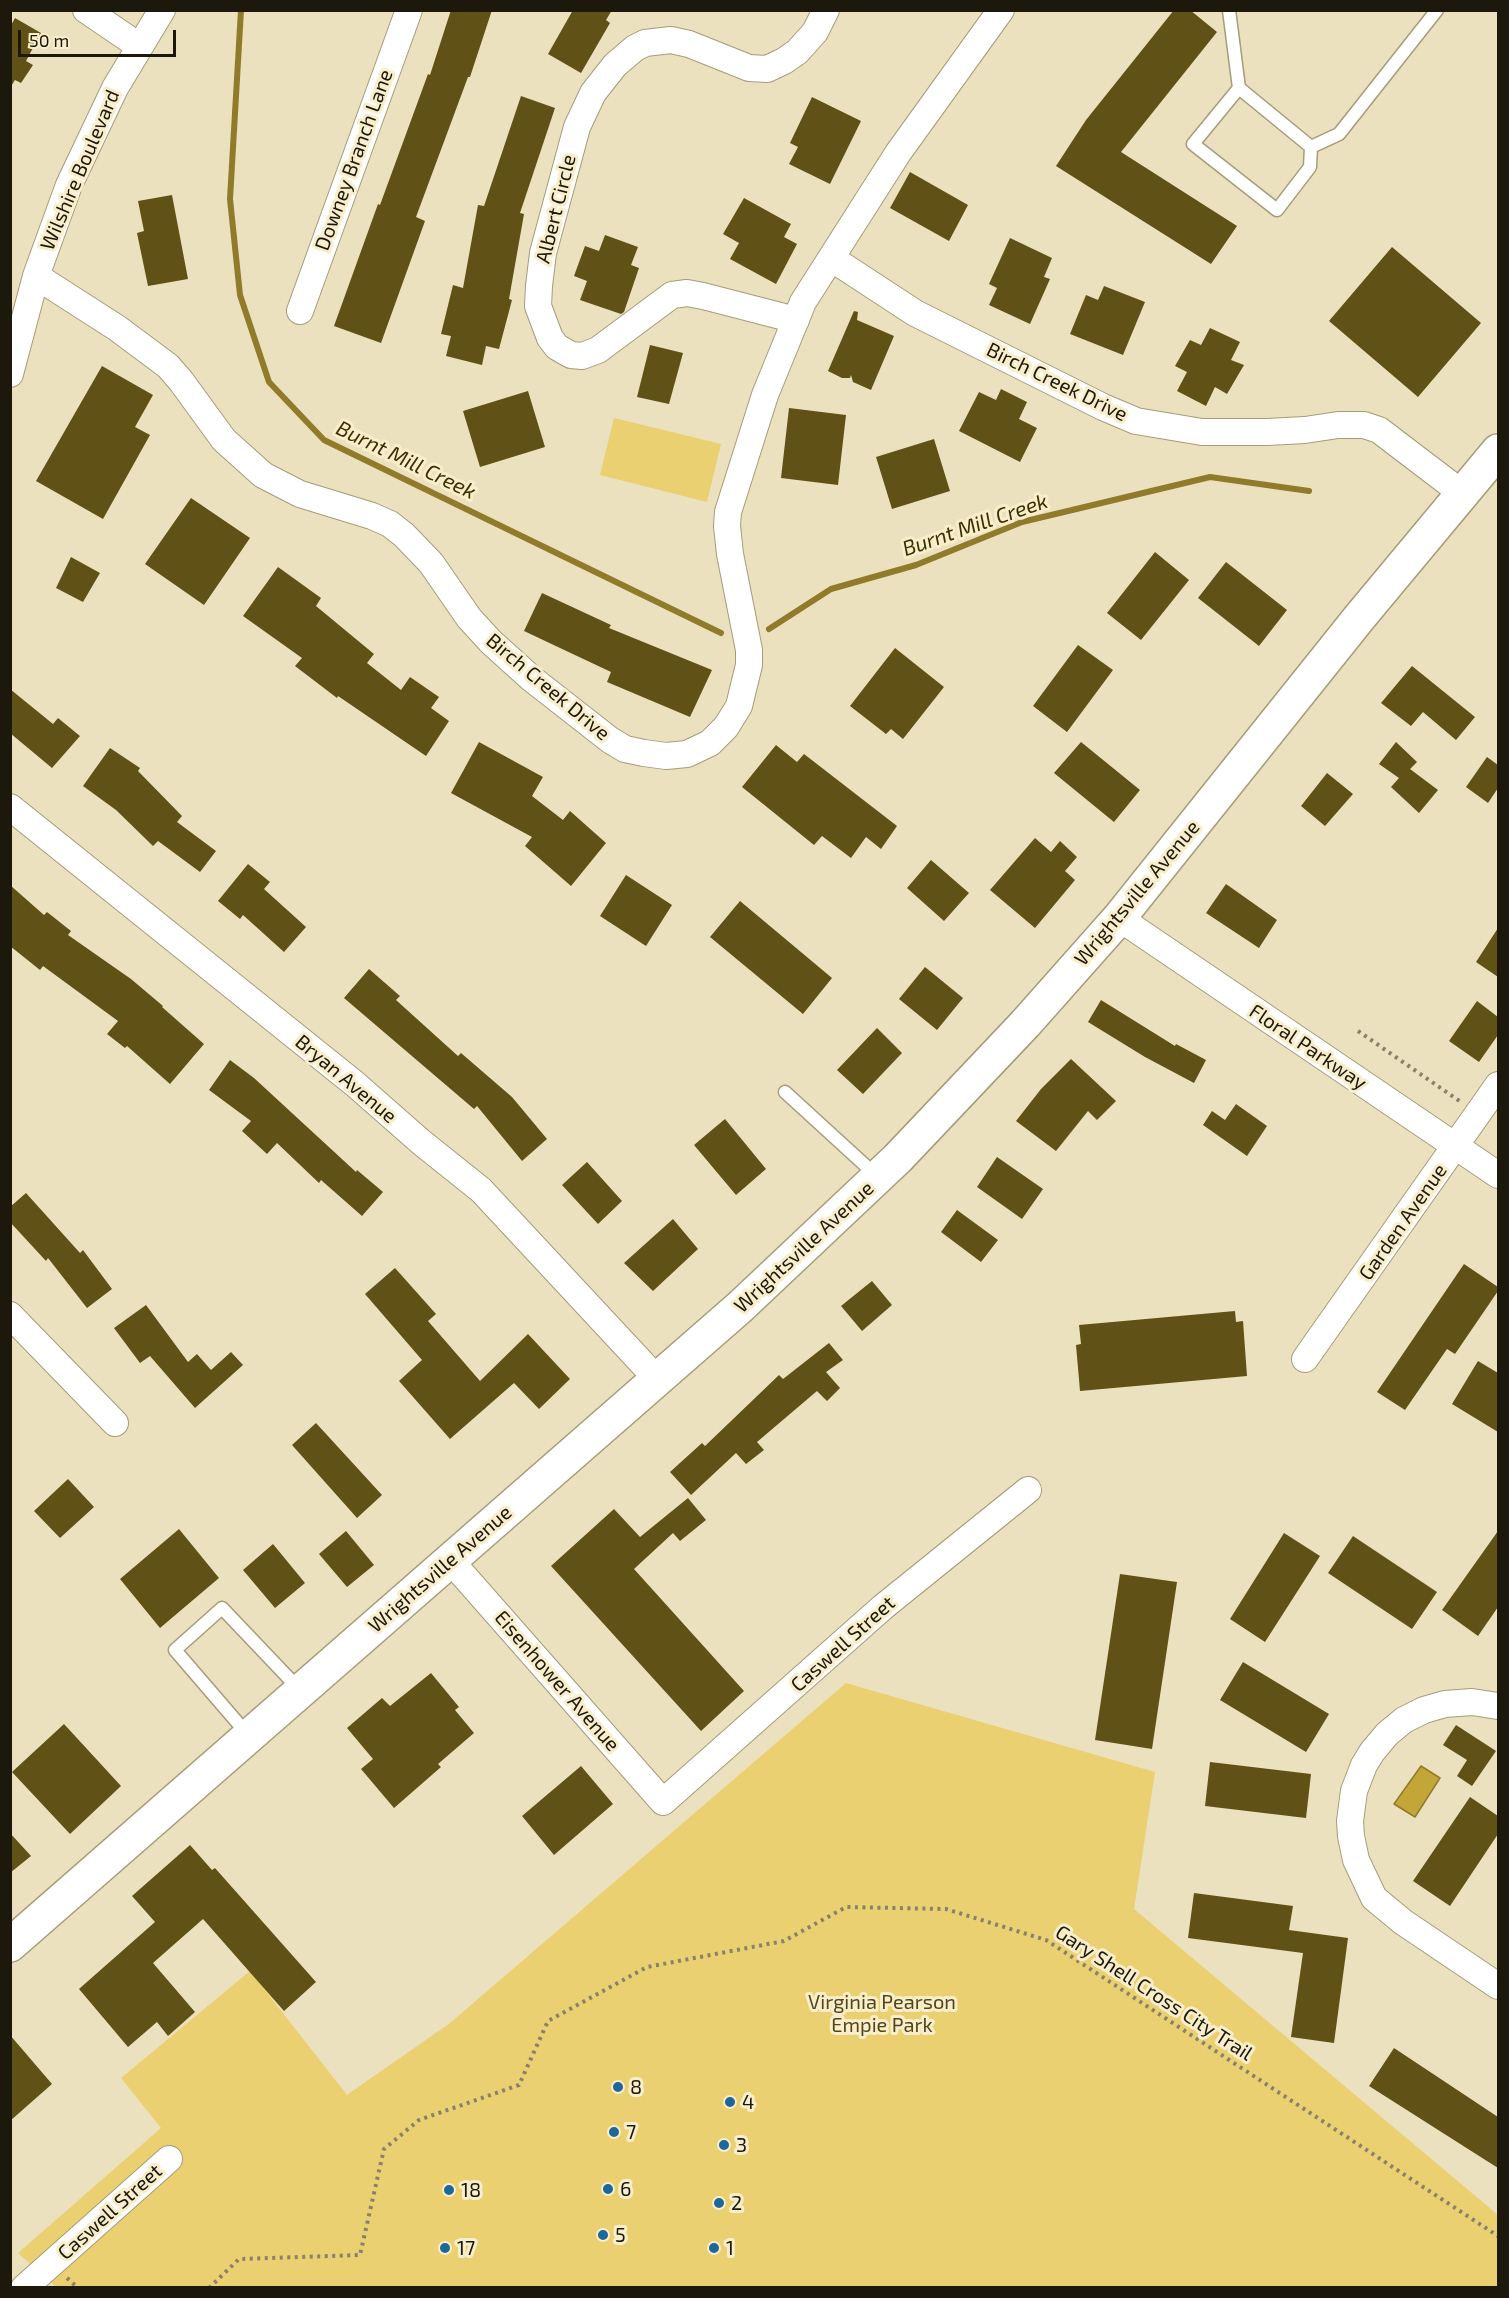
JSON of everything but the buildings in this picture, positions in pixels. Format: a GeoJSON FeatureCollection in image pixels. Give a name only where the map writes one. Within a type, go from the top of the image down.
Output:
{"type":"FeatureCollection","features":[{"type":"Feature","properties":{"kind":"street"},"geometry":{"type":"LineString","coordinates":[[87,10],[139,46]]}},
{"type":"Feature","properties":{"kind":"street","name":"Wilshire Boulevard"},"geometry":{"type":"LineString","coordinates":[[10,374],[36,276],[53,224],[87,144],[115,88],[162,10]]}},
{"type":"Feature","properties":{"kind":"street","name":"Downey Branch Lane"},"geometry":{"type":"LineString","coordinates":[[300,310],[409,10]]}},
{"type":"Feature","properties":{"kind":"street","name":"Albert Circle"},"geometry":{"type":"LineString","coordinates":[[796,320],[703,296],[680,294],[672,296],[597,350],[582,356],[571,355],[556,347],[550,338],[538,306],[539,286],[543,253],[579,121],[592,93],[615,65],[635,48],[645,43],[671,40],[689,44],[749,68],[767,69],[797,52],[815,32],[826,10]]}},
{"type":"Feature","properties":{"kind":"street","name":"Birch Creek Drive"},"geometry":{"type":"LineString","coordinates":[[36,276],[117,328],[168,366],[182,381],[224,440],[263,476],[300,494],[372,516],[390,524],[404,535],[431,563],[470,618],[491,642],[532,679],[609,740],[625,749],[666,756],[687,754],[710,743],[726,727],[739,706],[749,665],[749,650],[730,554],[728,512],[765,395],[803,302],[898,153],[1002,10]]}},
{"type":"Feature","properties":{"kind":"street","name":"Birch Creek Drive"},"geometry":{"type":"LineString","coordinates":[[831,258],[915,313],[1103,407],[1136,421],[1202,432],[1286,431],[1338,425],[1364,425],[1379,429],[1463,494]]}},
{"type":"Feature","properties":{"kind":"street","name":"Wrightsville Avenue"},"geometry":{"type":"LineString","coordinates":[[10,1945],[740,1306],[879,1177],[1025,1024],[1119,918],[1359,618],[1498,451]]}},
{"type":"Feature","properties":{"kind":"street","name":"Bryan Avenue"},"geometry":{"type":"LineString","coordinates":[[10,807],[355,1084],[421,1142],[481,1190],[656,1378]]}},
{"type":"Feature","properties":{"kind":"street","name":"Floral Parkway"},"geometry":{"type":"LineString","coordinates":[[1119,918],[1498,1175]]}},
{"type":"Feature","properties":{"kind":"street","name":"Garden Avenue"},"geometry":{"type":"LineString","coordinates":[[1305,1359],[1498,1085]]}},
{"type":"Feature","properties":{"kind":"street"},"geometry":{"type":"LineString","coordinates":[[10,1315],[115,1423]]}},
{"type":"Feature","properties":{"kind":"street","name":"Caswell Street"},"geometry":{"type":"LineString","coordinates":[[663,1802],[882,1607],[1028,1490]]}},
{"type":"Feature","properties":{"kind":"street","name":"Eisenhower Avenue"},"geometry":{"type":"LineString","coordinates":[[450,1560],[663,1802]]}},
{"type":"Feature","properties":{"kind":"street"},"geometry":{"type":"LineString","coordinates":[[1498,1706],[1472,1702],[1445,1704],[1424,1710],[1404,1720],[1387,1734],[1364,1765],[1354,1791],[1350,1821],[1356,1860],[1374,1898],[1403,1922],[1498,1986]]}},
{"type":"Feature","properties":{"kind":"street","name":"Caswell Street"},"geometry":{"type":"LineString","coordinates":[[24,2288],[169,2159]]}},
{"type":"Feature","properties":{"kind":"lane"},"geometry":{"type":"LineString","coordinates":[[1229,10],[1239,88],[1311,147]]}},
{"type":"Feature","properties":{"kind":"lane"},"geometry":{"type":"LineString","coordinates":[[1311,147],[1339,134],[1437,10]]}},
{"type":"Feature","properties":{"kind":"lane"},"geometry":{"type":"LineString","coordinates":[[1239,88],[1193,144],[1277,210],[1310,167],[1311,147]]}},
{"type":"Feature","properties":{"kind":"lane"},"geometry":{"type":"LineString","coordinates":[[785,1092],[879,1177]]}},
{"type":"Feature","properties":{"kind":"lane"},"geometry":{"type":"LineString","coordinates":[[249,1737],[175,1650],[222,1608],[301,1692]]}},
{"type":"Feature","properties":{"kind":"path"},"geometry":{"type":"LineString","coordinates":[[1358,1031],[1478,1114]]}},
{"type":"Feature","properties":{"kind":"path","name":"Gary Shell Cross City Trail"},"geometry":{"type":"LineString","coordinates":[[209,2288],[239,2259],[360,2255],[384,2149],[419,2120],[519,2085],[548,2020],[647,1967],[784,1941],[846,1907],[946,1909],[1046,1940],[1498,2236]]}},
{"type":"Feature","properties":{"kind":"green space"},"geometry":{"type":"Polygon","coordinates":[[[614,418],[721,444],[707,502],[600,475],[614,418]]]}},
{"type":"Feature","properties":{"kind":"green space","name":"Virginia Pearson Empie Park"},"geometry":{"type":"Polygon","coordinates":[[[846,1683],[1155,1772],[1134,1909],[1498,2215],[1498,2288],[52,2288],[54,2285],[18,2253],[161,2128],[121,2078],[250,1971],[347,2095],[450,2023],[846,1683]]]}},
{"type":"Feature","properties":{"kind":"shaded area"},"geometry":{"type":"Polygon","coordinates":[[[1421,1766],[1440,1778],[1415,1817],[1394,1804],[1421,1766]]]}},
{"type":"Feature","properties":{"kind":"waterway","name":"Burnt Mill Creek"},"geometry":{"type":"LineString","coordinates":[[241,10],[230,199],[240,295],[269,382],[324,440],[721,633]]}},
{"type":"Feature","properties":{"kind":"waterway","name":"Burnt Mill Creek"},"geometry":{"type":"LineString","coordinates":[[769,629],[831,589],[916,565],[1022,522],[1210,477],[1309,491]]}},
{"type":"Feature","properties":{"kind":"place","name":"8"},"geometry":{"type":"Point","coordinates":[618,2087]}},
{"type":"Feature","properties":{"kind":"place","name":"4"},"geometry":{"type":"Point","coordinates":[730,2102]}},
{"type":"Feature","properties":{"kind":"place","name":"7"},"geometry":{"type":"Point","coordinates":[614,2132]}},
{"type":"Feature","properties":{"kind":"place","name":"3"},"geometry":{"type":"Point","coordinates":[724,2145]}},
{"type":"Feature","properties":{"kind":"place","name":"6"},"geometry":{"type":"Point","coordinates":[608,2189]}},
{"type":"Feature","properties":{"kind":"place","name":"18"},"geometry":{"type":"Point","coordinates":[449,2190]}},
{"type":"Feature","properties":{"kind":"place","name":"2"},"geometry":{"type":"Point","coordinates":[719,2203]}},
{"type":"Feature","properties":{"kind":"place","name":"5"},"geometry":{"type":"Point","coordinates":[603,2235]}},
{"type":"Feature","properties":{"kind":"place","name":"17"},"geometry":{"type":"Point","coordinates":[445,2248]}},
{"type":"Feature","properties":{"kind":"place","name":"1"},"geometry":{"type":"Point","coordinates":[714,2248]}}]}
